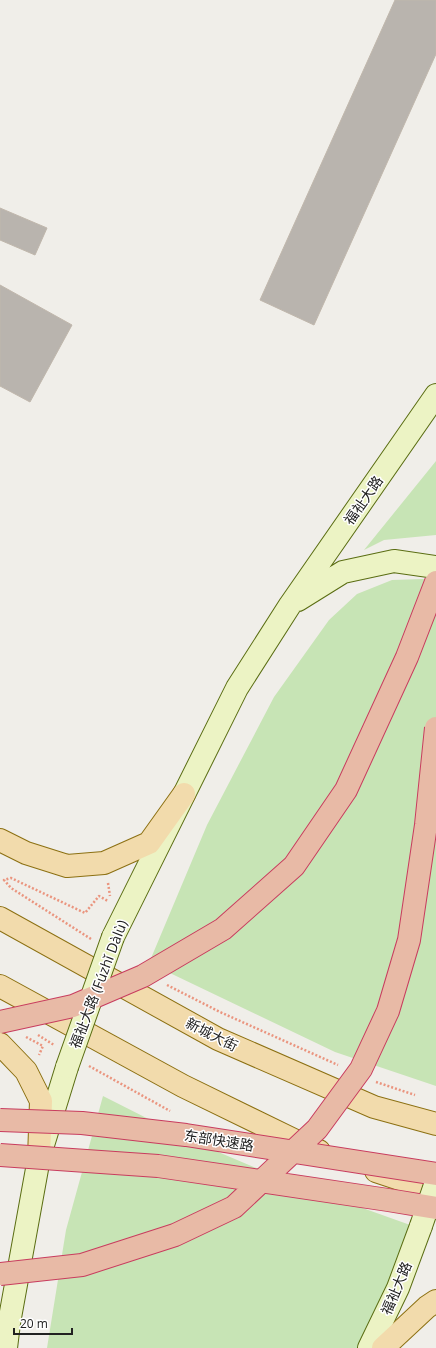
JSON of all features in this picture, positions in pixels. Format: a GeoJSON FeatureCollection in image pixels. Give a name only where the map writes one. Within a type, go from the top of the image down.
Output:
{"type":"FeatureCollection","features":[{"type":"Feature","properties":{"kind":"highway"},"geometry":{"type":"LineString","coordinates":[[0,1022],[72,1006],[143,976],[223,929],[294,866],[346,790],[407,657],[436,582]]}},
{"type":"Feature","properties":{"kind":"highway"},"geometry":{"type":"LineString","coordinates":[[0,1274],[82,1265],[174,1235],[234,1207],[317,1129],[361,1069],[388,1011],[407,947],[426,825],[436,728]]}},
{"type":"Feature","properties":{"kind":"highway","name":"东部快速路"},"geometry":{"type":"LineString","coordinates":[[0,1120],[82,1123],[186,1135],[436,1174]]}},
{"type":"Feature","properties":{"kind":"highway"},"geometry":{"type":"LineString","coordinates":[[0,1155],[158,1166],[381,1198],[436,1208]]}},
{"type":"Feature","properties":{"kind":"main road","name":"福祉大路"},"geometry":{"type":"LineString","coordinates":[[290,605],[436,395]]}},
{"type":"Feature","properties":{"kind":"main road"},"geometry":{"type":"LineString","coordinates":[[290,605],[343,572],[394,561],[436,567]]}},
{"type":"Feature","properties":{"kind":"main road","name":"福祉大路 (Fúzhǐ Dàlù)"},"geometry":{"type":"LineString","coordinates":[[6,1348],[9,1323],[39,1158],[104,939],[184,794],[237,688],[290,605]]}},
{"type":"Feature","properties":{"kind":"main road"},"geometry":{"type":"LineString","coordinates":[[0,840],[26,854],[67,866],[104,863],[149,843],[184,794]]}},
{"type":"Feature","properties":{"kind":"main road","name":"新城大街"},"geometry":{"type":"LineString","coordinates":[[0,918],[218,1039],[374,1107],[436,1124]]}},
{"type":"Feature","properties":{"kind":"main road"},"geometry":{"type":"LineString","coordinates":[[0,986],[183,1086],[308,1147],[436,1191]]}},
{"type":"Feature","properties":{"kind":"main road"},"geometry":{"type":"LineString","coordinates":[[0,1044],[26,1071],[40,1101],[39,1158]]}},
{"type":"Feature","properties":{"kind":"main road","name":"福祉大路"},"geometry":{"type":"LineString","coordinates":[[368,1348],[398,1288],[436,1182]]}},
{"type":"Feature","properties":{"kind":"main road"},"geometry":{"type":"LineString","coordinates":[[383,1348],[427,1307],[436,1301]]}},
{"type":"Feature","properties":{"kind":"path"},"geometry":{"type":"LineString","coordinates":[[104,939],[11,888],[4,880],[11,878],[85,913],[99,896],[111,903]]}},
{"type":"Feature","properties":{"kind":"path"},"geometry":{"type":"LineString","coordinates":[[160,981],[220,1012],[342,1067]]}},
{"type":"Feature","properties":{"kind":"path"},"geometry":{"type":"LineString","coordinates":[[371,1080],[422,1097]]}},
{"type":"Feature","properties":{"kind":"green space"},"geometry":{"type":"Polygon","coordinates":[[[436,461],[436,535],[384,540],[364,550],[436,461]]]}},
{"type":"Feature","properties":{"kind":"green space"},"geometry":{"type":"Polygon","coordinates":[[[423,579],[436,581],[436,1086],[335,1052],[149,963],[207,825],[274,697],[329,620],[357,594],[392,580],[423,579]]]}},
{"type":"Feature","properties":{"kind":"green space"},"geometry":{"type":"Polygon","coordinates":[[[103,1096],[190,1140],[287,1181],[413,1226],[366,1348],[47,1348],[66,1230],[103,1096]]]}},
{"type":"Feature","properties":{"kind":"building"},"geometry":{"type":"Polygon","coordinates":[[[395,0],[436,0],[436,54],[314,325],[260,300],[395,0]]]}},
{"type":"Feature","properties":{"kind":"building"},"geometry":{"type":"Polygon","coordinates":[[[0,208],[47,228],[35,255],[0,240],[0,208]]]}},
{"type":"Feature","properties":{"kind":"building"},"geometry":{"type":"Polygon","coordinates":[[[0,285],[72,325],[30,402],[0,386],[0,285]]]}}]}
